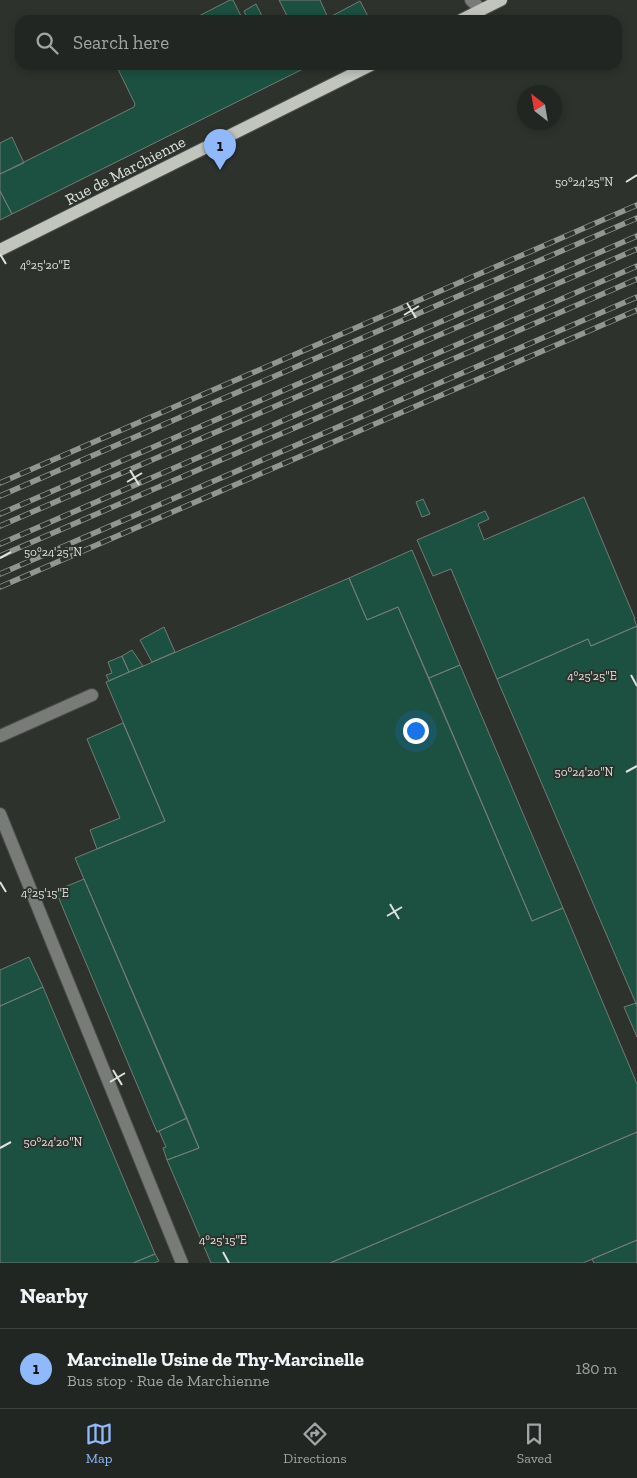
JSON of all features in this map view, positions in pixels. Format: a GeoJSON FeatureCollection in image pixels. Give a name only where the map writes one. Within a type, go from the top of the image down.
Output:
{"type":"FeatureCollection","features":[{"type":"Feature","properties":{"kind":"main road"},"geometry":{"type":"LineString","coordinates":[[472,15],[501,0]]}},
{"type":"Feature","properties":{"kind":"main road","name":"Rue de Marchienne"},"geometry":{"type":"LineString","coordinates":[[0,250],[361,70]]}},
{"type":"Feature","properties":{"kind":"lane"},"geometry":{"type":"LineString","coordinates":[[471,0],[482,10]]}},
{"type":"Feature","properties":{"kind":"lane"},"geometry":{"type":"LineString","coordinates":[[0,736],[92,695]]}},
{"type":"Feature","properties":{"kind":"lane"},"geometry":{"type":"LineString","coordinates":[[0,814],[182,1263]]}},
{"type":"Feature","properties":{"kind":"building"},"geometry":{"type":"Polygon","coordinates":[[[233,0],[240,15],[201,15],[233,0]]]}},
{"type":"Feature","properties":{"kind":"building"},"geometry":{"type":"Polygon","coordinates":[[[279,0],[320,0],[327,15],[286,15],[279,0]]]}},
{"type":"Feature","properties":{"kind":"building"},"geometry":{"type":"Polygon","coordinates":[[[360,1],[367,15],[334,15],[360,1]]]}},
{"type":"Feature","properties":{"kind":"building"},"geometry":{"type":"Polygon","coordinates":[[[256,4],[262,15],[246,15],[244,11],[256,4]]]}},
{"type":"Feature","properties":{"kind":"building"},"geometry":{"type":"Polygon","coordinates":[[[118,70],[301,70],[12,214],[0,191],[0,174],[134,107],[135,104],[118,70]]]}},
{"type":"Feature","properties":{"kind":"building"},"geometry":{"type":"Polygon","coordinates":[[[12,137],[24,163],[0,174],[0,143],[12,137]]]}},
{"type":"Feature","properties":{"kind":"building"},"geometry":{"type":"Polygon","coordinates":[[[0,191],[12,214],[0,220],[0,191]]]}},
{"type":"Feature","properties":{"kind":"building"},"geometry":{"type":"Polygon","coordinates":[[[584,497],[637,626],[591,646],[588,639],[497,679],[451,569],[433,576],[417,540],[485,511],[489,519],[478,524],[484,540],[584,497]]]}},
{"type":"Feature","properties":{"kind":"building"},"geometry":{"type":"Polygon","coordinates":[[[423,499],[430,514],[422,517],[416,502],[423,499]]]}},
{"type":"Feature","properties":{"kind":"building"},"geometry":{"type":"Polygon","coordinates":[[[412,550],[460,665],[429,678],[398,607],[367,620],[349,578],[412,550]]]}},
{"type":"Feature","properties":{"kind":"building"},"geometry":{"type":"Polygon","coordinates":[[[349,578],[367,620],[398,607],[532,921],[563,908],[637,1084],[637,1132],[330,1263],[211,1263],[167,1160],[199,1148],[75,858],[165,821],[106,682],[349,578]]]}},
{"type":"Feature","properties":{"kind":"building"},"geometry":{"type":"Polygon","coordinates":[[[637,626],[637,1006],[497,679],[588,639],[591,646],[637,626]]]}},
{"type":"Feature","properties":{"kind":"building"},"geometry":{"type":"Polygon","coordinates":[[[164,627],[175,652],[152,662],[140,640],[164,627]]]}},
{"type":"Feature","properties":{"kind":"building"},"geometry":{"type":"Polygon","coordinates":[[[132,650],[143,666],[129,672],[122,656],[132,650]]]}},
{"type":"Feature","properties":{"kind":"building"},"geometry":{"type":"Polygon","coordinates":[[[122,656],[129,672],[109,681],[106,675],[112,673],[108,662],[122,656]]]}},
{"type":"Feature","properties":{"kind":"building"},"geometry":{"type":"Polygon","coordinates":[[[460,665],[563,908],[532,921],[429,678],[460,665]]]}},
{"type":"Feature","properties":{"kind":"building"},"geometry":{"type":"Polygon","coordinates":[[[123,723],[165,821],[97,849],[90,830],[120,818],[87,739],[123,723]]]}},
{"type":"Feature","properties":{"kind":"building"},"geometry":{"type":"Polygon","coordinates":[[[84,879],[187,1118],[157,1132],[57,894],[62,892],[60,889],[84,879]]]}},
{"type":"Feature","properties":{"kind":"building"},"geometry":{"type":"Polygon","coordinates":[[[29,957],[43,987],[0,1006],[0,970],[29,957]]]}},
{"type":"Feature","properties":{"kind":"building"},"geometry":{"type":"Polygon","coordinates":[[[43,987],[155,1254],[133,1263],[0,1263],[0,1006],[43,987]]]}},
{"type":"Feature","properties":{"kind":"building"},"geometry":{"type":"Polygon","coordinates":[[[636,1003],[637,1006],[637,1037],[624,1007],[636,1003]]]}},
{"type":"Feature","properties":{"kind":"building"},"geometry":{"type":"Polygon","coordinates":[[[187,1118],[199,1148],[167,1160],[163,1148],[166,1147],[159,1131],[187,1118]]]}},
{"type":"Feature","properties":{"kind":"building"},"geometry":{"type":"Polygon","coordinates":[[[637,1132],[637,1240],[583,1263],[330,1263],[637,1132]]]}},
{"type":"Feature","properties":{"kind":"building"},"geometry":{"type":"Polygon","coordinates":[[[637,1240],[637,1263],[594,1263],[592,1259],[637,1240]]]}},
{"type":"Feature","properties":{"kind":"building"},"geometry":{"type":"Polygon","coordinates":[[[155,1254],[159,1261],[154,1263],[133,1263],[155,1254]]]}},
{"type":"Feature","properties":{"kind":"railway"},"geometry":{"type":"LineString","coordinates":[[0,483],[637,205]]}},
{"type":"Feature","properties":{"kind":"railway"},"geometry":{"type":"LineString","coordinates":[[0,496],[637,218]]}},
{"type":"Feature","properties":{"kind":"railway"},"geometry":{"type":"LineString","coordinates":[[0,514],[637,236]]}},
{"type":"Feature","properties":{"kind":"railway"},"geometry":{"type":"LineString","coordinates":[[0,526],[637,249]]}},
{"type":"Feature","properties":{"kind":"railway"},"geometry":{"type":"LineString","coordinates":[[0,544],[637,266]]}},
{"type":"Feature","properties":{"kind":"railway"},"geometry":{"type":"LineString","coordinates":[[0,556],[637,279]]}},
{"type":"Feature","properties":{"kind":"railway"},"geometry":{"type":"LineString","coordinates":[[0,574],[637,297]]}},
{"type":"Feature","properties":{"kind":"railway"},"geometry":{"type":"LineString","coordinates":[[0,587],[637,310]]}},
{"type":"Feature","properties":{"kind":"place","name":"Marcinelle Usine de Thy-Marcinelle"},"geometry":{"type":"Point","coordinates":[220,170]}}]}
